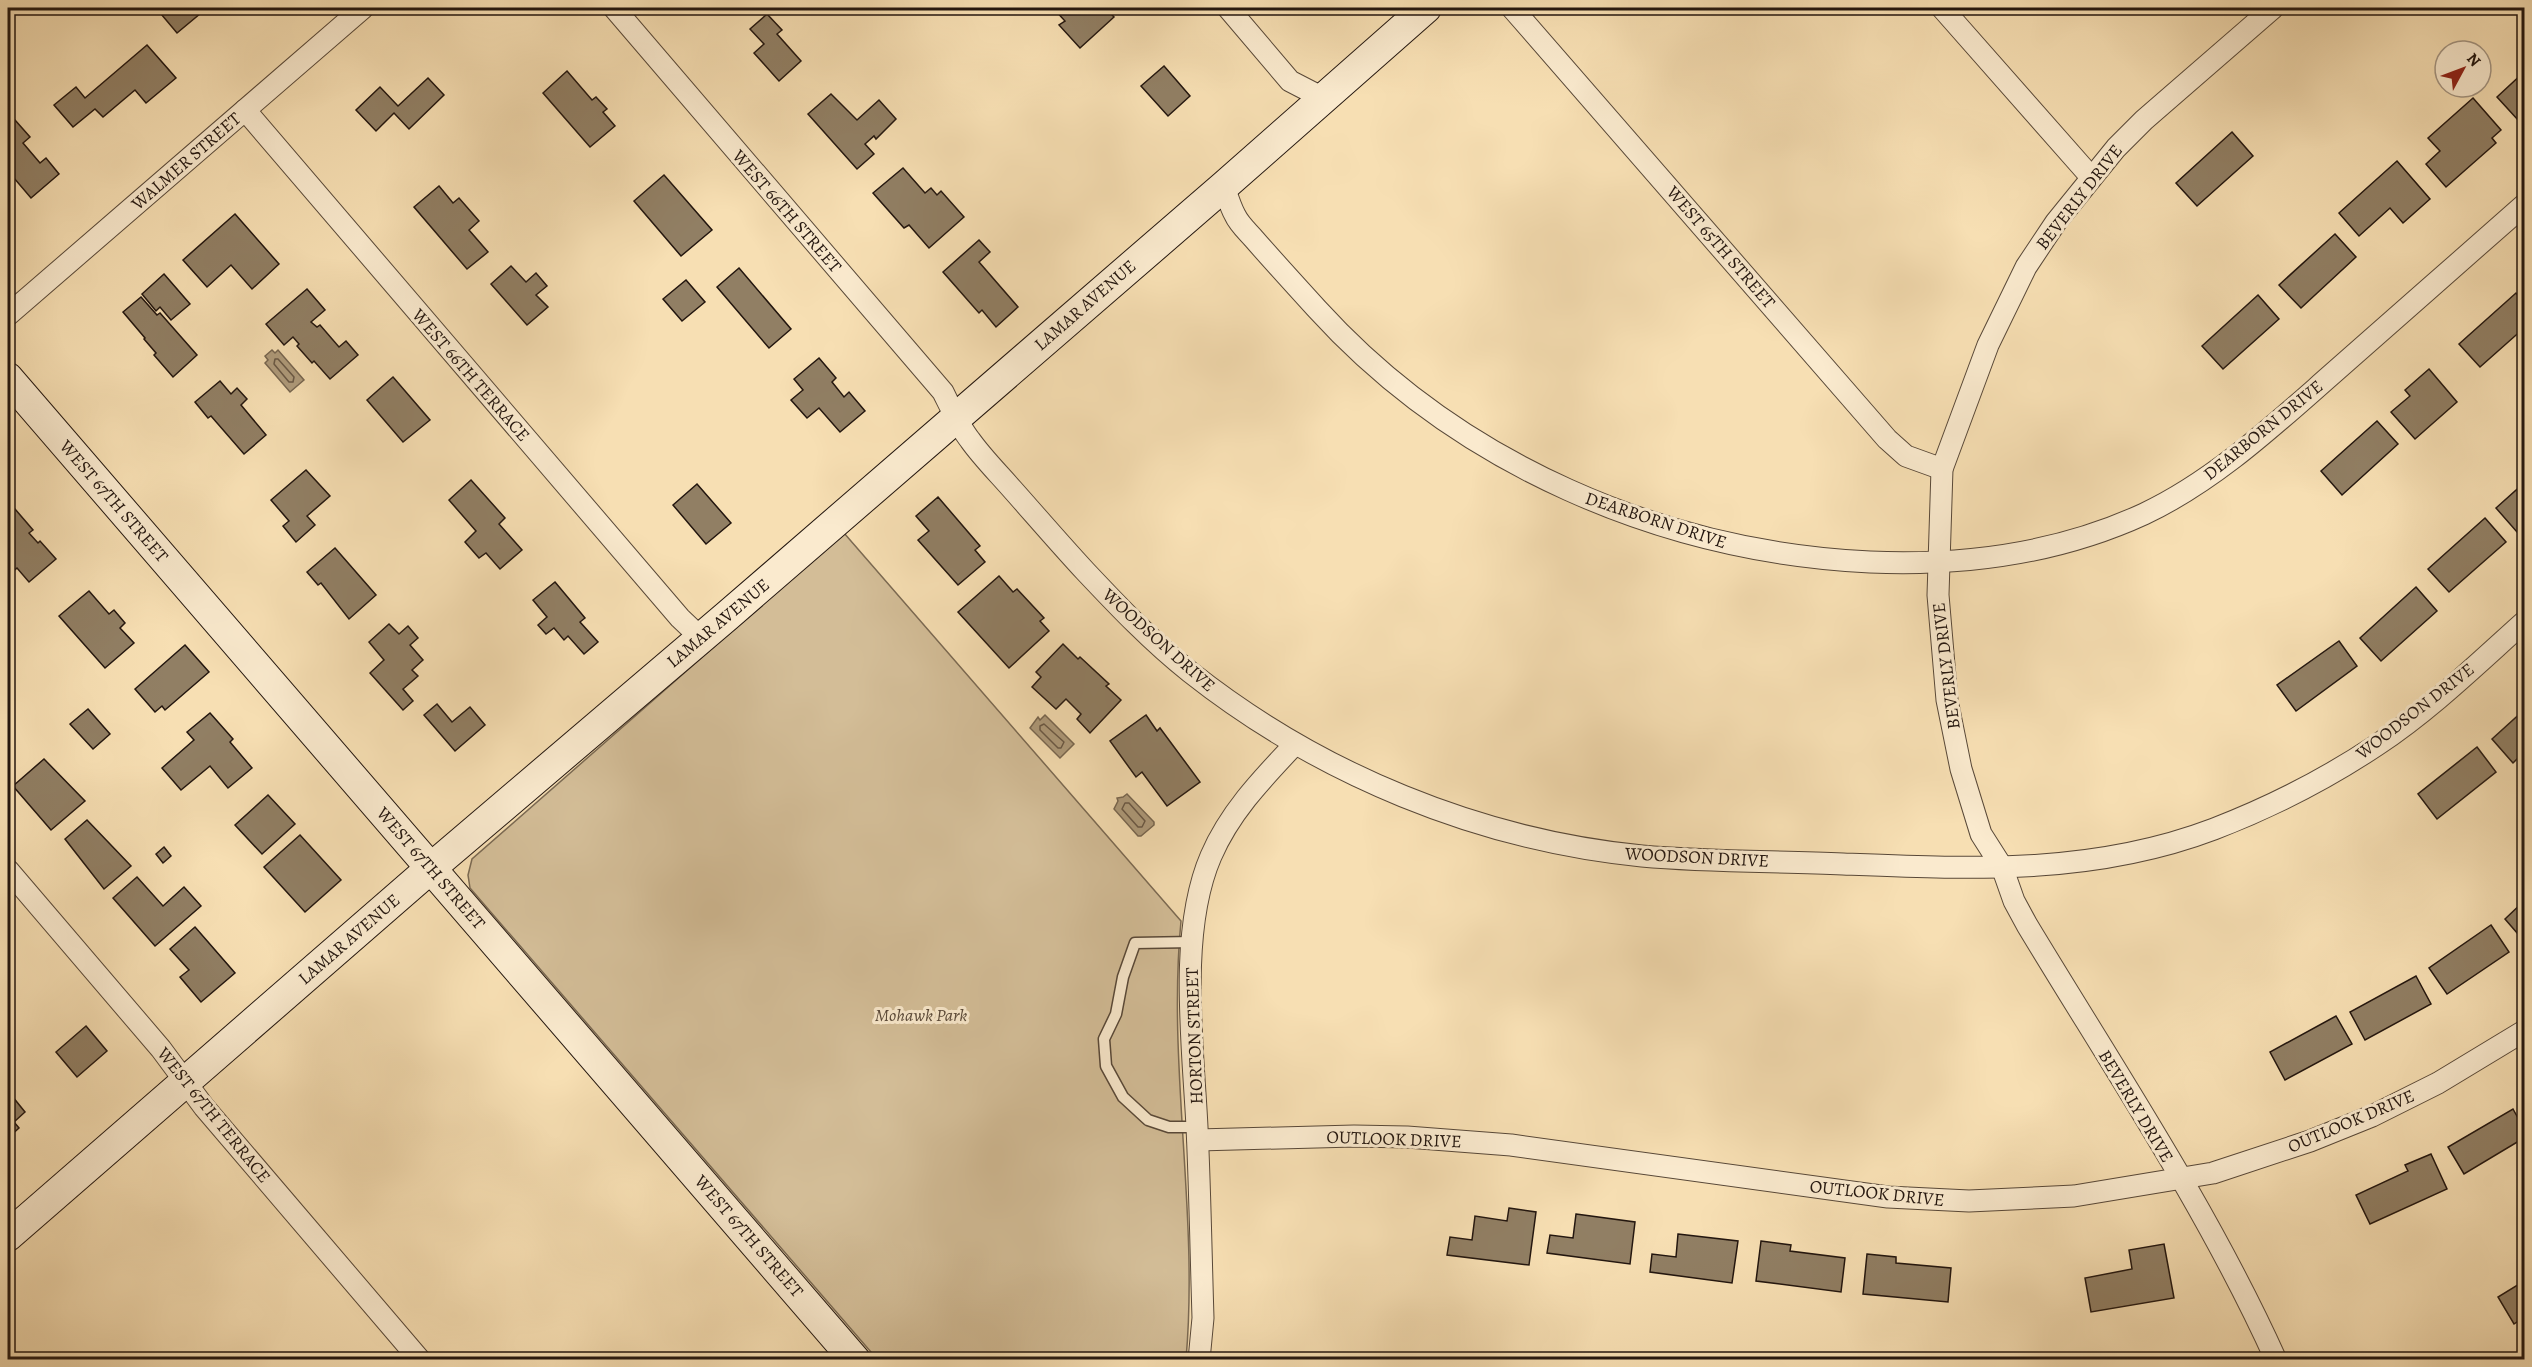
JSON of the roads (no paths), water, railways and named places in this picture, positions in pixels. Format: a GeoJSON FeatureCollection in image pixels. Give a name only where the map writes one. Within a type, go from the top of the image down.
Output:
{"type":"FeatureCollection","features":[{"type":"Feature","properties":{"kind":"street","name":"WALMER STREET"},"geometry":{"type":"LineString","coordinates":[[8,315],[363,8]]}},
{"type":"Feature","properties":{"kind":"street","name":"WEST 66TH STREET"},"geometry":{"type":"LineString","coordinates":[[614,8],[943,392],[956,417]]}},
{"type":"Feature","properties":{"kind":"street"},"geometry":{"type":"LineString","coordinates":[[1228,8],[1290,81],[1323,98]]}},
{"type":"Feature","properties":{"kind":"street","name":"LAMAR AVENUE"},"geometry":{"type":"LineString","coordinates":[[8,1236],[431,868],[1224,186],[1426,8]]}},
{"type":"Feature","properties":{"kind":"street","name":"WEST 65TH STREET"},"geometry":{"type":"LineString","coordinates":[[1512,8],[1887,439],[1906,456],[1942,470]]}},
{"type":"Feature","properties":{"kind":"street"},"geometry":{"type":"LineString","coordinates":[[1942,8],[2091,177]]}},
{"type":"Feature","properties":{"kind":"street","name":"BEVERLY DRIVE"},"geometry":{"type":"LineString","coordinates":[[2273,8],[2145,120],[2091,177],[2056,222],[2026,267],[1988,345],[1942,470],[1939,621],[1949,711],[1961,769],[1981,834],[2002,867],[2014,901],[2027,925],[2212,1233],[2258,1319],[2276,1359]]}},
{"type":"Feature","properties":{"kind":"street","name":"WEST 66TH TERRACE"},"geometry":{"type":"LineString","coordinates":[[245,110],[673,609],[701,638]]}},
{"type":"Feature","properties":{"kind":"street","name":"DEARBORN DRIVE"},"geometry":{"type":"LineString","coordinates":[[1224,186],[1236,218],[1337,331],[1413,397],[1510,462],[1604,506],[1690,535],[1742,548],[1826,560],[1904,564],[1974,561],[2034,552],[2072,542],[2143,514],[2177,495],[2255,441],[2524,205]]}},
{"type":"Feature","properties":{"kind":"street","name":"WEST 67TH STREET"},"geometry":{"type":"LineString","coordinates":[[8,378],[855,1359]]}},
{"type":"Feature","properties":{"kind":"street","name":"WOODSON DRIVE"},"geometry":{"type":"LineString","coordinates":[[956,417],[975,447],[1064,549],[1128,617],[1187,670],[1243,712],[1294,744],[1340,768],[1403,796],[1466,819],[1562,844],[1643,856],[1937,868],[2036,867],[2133,853],[2212,830],[2303,790],[2379,744],[2447,690],[2524,622]]}},
{"type":"Feature","properties":{"kind":"street","name":"HORTON STREET"},"geometry":{"type":"LineString","coordinates":[[1199,1359],[1203,1318],[1191,960],[1199,896],[1210,858],[1223,830],[1248,795],[1294,744]]}},
{"type":"Feature","properties":{"kind":"street","name":"WEST 67TH TERRACE"},"geometry":{"type":"LineString","coordinates":[[8,870],[161,1049],[204,1107],[420,1359]]}},
{"type":"Feature","properties":{"kind":"street","name":"OUTLOOK DRIVE"},"geometry":{"type":"LineString","coordinates":[[1197,1133],[1353,1136],[1523,1147],[1888,1197],[1969,1201],[2074,1196],[2213,1173],[2278,1152],[2372,1116],[2438,1083],[2524,1031]]}},
{"type":"Feature","properties":{"kind":"lane"},"geometry":{"type":"LineString","coordinates":[[1193,942],[1135,943],[1123,977],[1116,1014],[1104,1039],[1106,1066],[1123,1097],[1148,1120],[1197,1133]]}},
{"type":"Feature","properties":{"kind":"water"},"geometry":{"type":"Polygon","coordinates":[[[272,350],[275,353],[278,350],[304,380],[290,392],[265,363],[268,360],[265,356],[272,350]]]}},
{"type":"Feature","properties":{"kind":"water"},"geometry":{"type":"Polygon","coordinates":[[[1045,715],[1074,744],[1060,758],[1030,728],[1038,717],[1040,720],[1045,715]]]}},
{"type":"Feature","properties":{"kind":"water"},"geometry":{"type":"Polygon","coordinates":[[[1127,794],[1154,822],[1154,825],[1141,836],[1138,836],[1114,809],[1117,798],[1127,794]]]}},
{"type":"Feature","properties":{"kind":"park label","name":"Mohawk Park"},"geometry":{"type":"Point","coordinates":[921,1015]}}]}
